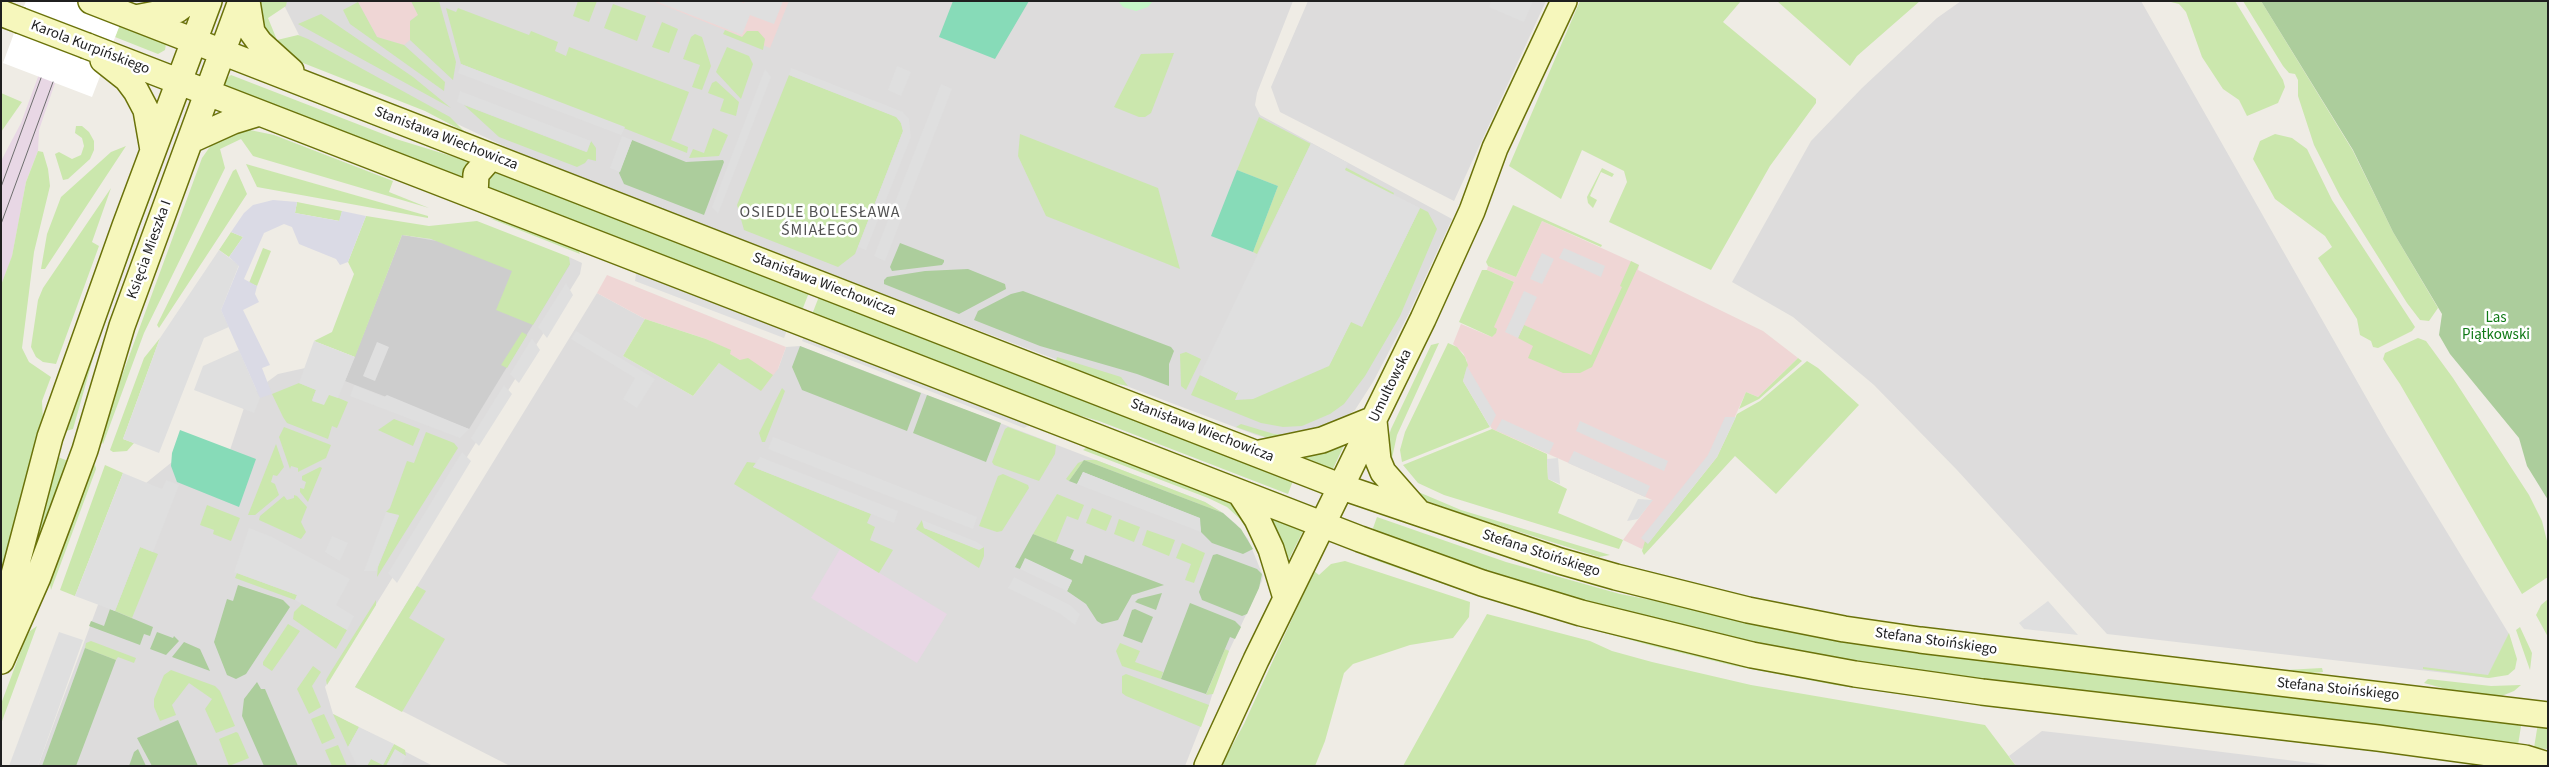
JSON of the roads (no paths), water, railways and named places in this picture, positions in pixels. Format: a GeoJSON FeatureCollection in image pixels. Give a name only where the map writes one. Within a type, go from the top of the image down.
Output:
{"type":"FeatureCollection","features":[{"type":"Feature","properties":{"kind":"street"},"geometry":{"type":"LineString","coordinates":[[91,1],[194,41]]}},
{"type":"Feature","properties":{"kind":"street"},"geometry":{"type":"LineString","coordinates":[[129,16],[177,10],[189,1]]}},
{"type":"Feature","properties":{"kind":"street","name":"Księcia Mieszka I"},"geometry":{"type":"LineString","coordinates":[[1,624],[50,437],[209,1]]}},
{"type":"Feature","properties":{"kind":"street","name":"Księcia Mieszka I"},"geometry":{"type":"LineString","coordinates":[[1,662],[26,603],[85,450],[122,326],[241,1]]}},
{"type":"Feature","properties":{"kind":"street"},"geometry":{"type":"LineString","coordinates":[[247,1],[252,32],[260,43],[307,84]]}},
{"type":"Feature","properties":{"kind":"street","name":"Umultowska"},"geometry":{"type":"LineString","coordinates":[[1207,766],[1286,598],[1426,312],[1472,211],[1495,148],[1564,1]]}},
{"type":"Feature","properties":{"kind":"street","name":"Karola Kurpińskiego"},"geometry":{"type":"LineString","coordinates":[[10,17],[100,54],[179,82]]}},
{"type":"Feature","properties":{"kind":"street","name":"Stanisława Wiechowicza"},"geometry":{"type":"LineString","coordinates":[[194,41],[1260,453],[1342,487]]}},
{"type":"Feature","properties":{"kind":"street"},"geometry":{"type":"LineString","coordinates":[[100,54],[136,91],[146,110],[153,152]]}},
{"type":"Feature","properties":{"kind":"street"},"geometry":{"type":"LineString","coordinates":[[179,82],[1323,525],[1482,583],[1644,630],[1788,662],[1973,691],[2540,759]]}},
{"type":"Feature","properties":{"kind":"street"},"geometry":{"type":"LineString","coordinates":[[190,140],[233,120],[259,113]]}},
{"type":"Feature","properties":{"kind":"street"},"geometry":{"type":"LineString","coordinates":[[475,196],[476,174],[491,157]]}},
{"type":"Feature","properties":{"kind":"street"},"geometry":{"type":"LineString","coordinates":[[1260,453],[1322,440],[1374,419],[1378,460],[1383,472],[1421,515]]}},
{"type":"Feature","properties":{"kind":"street"},"geometry":{"type":"LineString","coordinates":[[50,437],[85,450]]}},
{"type":"Feature","properties":{"kind":"street","name":"Stefana Stoińskiego"},"geometry":{"type":"LineString","coordinates":[[1342,487],[1560,561],[1624,580],[1724,605],[1844,629],[1982,649],[2548,715]]}},
{"type":"Feature","properties":{"kind":"street"},"geometry":{"type":"LineString","coordinates":[[1240,493],[1257,519],[1272,548],[1286,598]]}},
{"type":"Feature","properties":{"kind":"street"},"geometry":{"type":"LineString","coordinates":[[15,570],[26,603]]}},
{"type":"Feature","properties":{"kind":"tram line"},"geometry":{"type":"LineString","coordinates":[[1,187],[41,78]]}},
{"type":"Feature","properties":{"kind":"tram line"},"geometry":{"type":"LineString","coordinates":[[1,224],[53,82]]}},
{"type":"Feature","properties":{"kind":"district","name":"OSIEDLE BOLESŁAWA ŚMIAŁEGO"},"geometry":{"type":"Point","coordinates":[820,222]}},
{"type":"Feature","properties":{"kind":"park label","name":"Las Piątkowski"},"geometry":{"type":"Point","coordinates":[2496,328]}}]}
